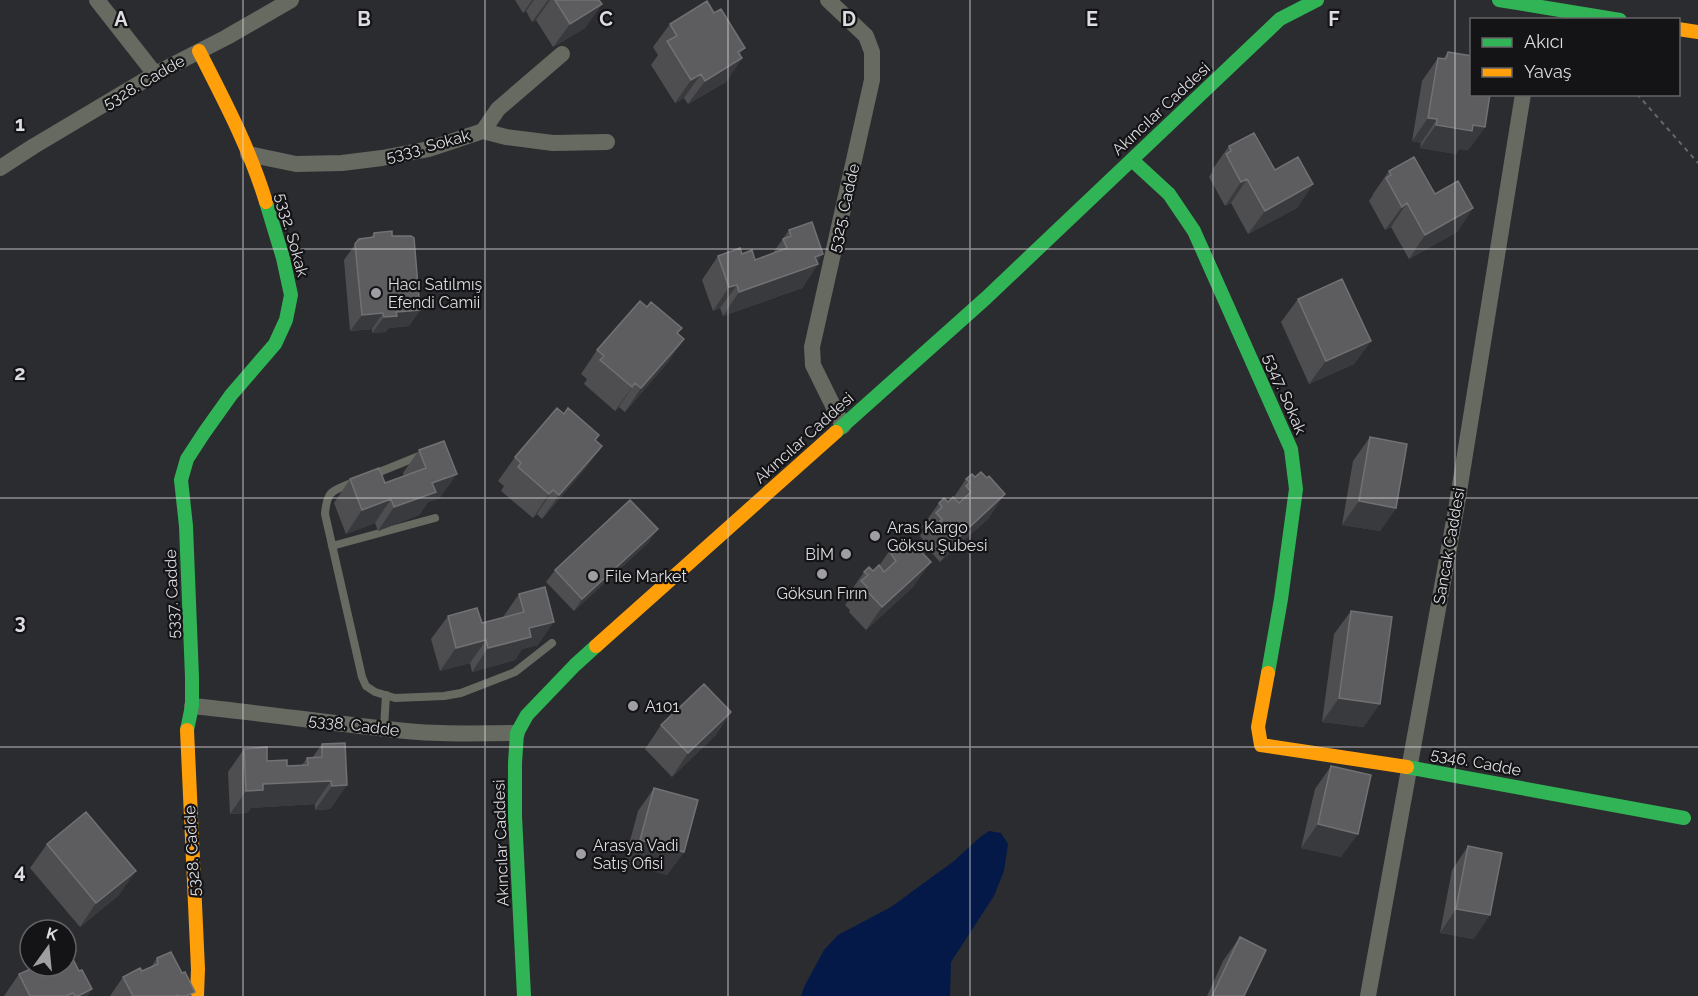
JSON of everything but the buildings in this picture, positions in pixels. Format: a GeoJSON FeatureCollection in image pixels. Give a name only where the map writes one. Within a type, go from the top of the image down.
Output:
{"type":"FeatureCollection","features":[{"type":"Feature","properties":{"kind":"street"},"geometry":{"type":"LineString","coordinates":[[97,0],[155,74]]}},
{"type":"Feature","properties":{"kind":"street","name":"5328. Cadde"},"geometry":{"type":"LineString","coordinates":[[0,168],[155,74],[291,0]]}},
{"type":"Feature","properties":{"kind":"street","name":"5325. Cadde"},"geometry":{"type":"LineString","coordinates":[[828,0],[866,36],[872,52],[872,80],[812,347],[813,365],[843,426]]}},
{"type":"Feature","properties":{"kind":"street","name":"Akıncılar Caddesi"},"geometry":{"type":"LineString","coordinates":[[524,996],[515,816],[515,763],[517,734],[527,715],[575,664],[986,298],[1280,19],[1317,0]]}},
{"type":"Feature","properties":{"kind":"street"},"geometry":{"type":"LineString","coordinates":[[1498,0],[1537,9],[1605,18]]}},
{"type":"Feature","properties":{"kind":"street"},"geometry":{"type":"LineString","coordinates":[[1680,29],[1698,32]]}},
{"type":"Feature","properties":{"kind":"street","name":"5332. Sokak"},"geometry":{"type":"LineString","coordinates":[[181,480],[187,459],[204,433],[231,395],[275,344],[286,320],[291,295],[283,258],[260,183],[235,121],[199,51]]}},
{"type":"Feature","properties":{"kind":"street"},"geometry":{"type":"LineString","coordinates":[[483,131],[498,110],[562,54]]}},
{"type":"Feature","properties":{"kind":"street","name":"Sancak Caddesi"},"geometry":{"type":"LineString","coordinates":[[1368,996],[1457,504],[1523,96]]}},
{"type":"Feature","properties":{"kind":"street","name":"5333. Sokak"},"geometry":{"type":"LineString","coordinates":[[248,154],[296,165],[342,163],[429,149],[483,131],[553,144],[608,142]]}},
{"type":"Feature","properties":{"kind":"street","name":"5347. Sokak"},"geometry":{"type":"LineString","coordinates":[[1132,160],[1169,194],[1194,231],[1291,448],[1296,489],[1281,599],[1258,727],[1261,745]]}},
{"type":"Feature","properties":{"kind":"street","name":"5337. Cadde"},"geometry":{"type":"LineString","coordinates":[[181,480],[186,526],[192,706]]}},
{"type":"Feature","properties":{"kind":"street","name":"5328. Cadde"},"geometry":{"type":"LineString","coordinates":[[192,706],[187,730],[198,969],[197,996]]}},
{"type":"Feature","properties":{"kind":"street","name":"5338. Cadde"},"geometry":{"type":"LineString","coordinates":[[192,706],[407,731],[517,734]]}},
{"type":"Feature","properties":{"kind":"street","name":"5346. Cadde"},"geometry":{"type":"LineString","coordinates":[[1261,745],[1410,767],[1684,818]]}},
{"type":"Feature","properties":{"kind":"lane"},"geometry":{"type":"LineString","coordinates":[[427,452],[332,491],[326,500],[325,514],[362,677],[366,686],[375,692],[395,698],[461,693],[515,672],[552,643]]}},
{"type":"Feature","properties":{"kind":"lane"},"geometry":{"type":"LineString","coordinates":[[332,546],[435,518]]}},
{"type":"Feature","properties":{"kind":"lane"},"geometry":{"type":"LineString","coordinates":[[384,728],[387,695]]}},
{"type":"Feature","properties":{"kind":"path"},"geometry":{"type":"LineString","coordinates":[[1639,96],[1698,163]]}},
{"type":"Feature","properties":{"kind":"water"},"geometry":{"type":"Polygon","coordinates":[[[989,831],[1001,833],[1008,844],[1004,871],[994,896],[951,962],[950,996],[801,996],[824,950],[838,935],[891,907],[954,861],[989,831]]]}},
{"type":"Feature","properties":{"kind":"traffic: fast"},"geometry":{"type":"LineString","coordinates":[[836,432],[986,298],[1280,19],[1317,0]]}},
{"type":"Feature","properties":{"kind":"traffic: fast"},"geometry":{"type":"LineString","coordinates":[[1499,0],[1608,18]]}},
{"type":"Feature","properties":{"kind":"traffic: fast"},"geometry":{"type":"LineString","coordinates":[[1132,160],[1169,194],[1194,231],[1291,449],[1296,489],[1268,673]]}},
{"type":"Feature","properties":{"kind":"traffic: fast"},"geometry":{"type":"LineString","coordinates":[[187,730],[192,706],[192,677],[186,526],[181,480],[187,459],[204,433],[231,395],[275,344],[286,320],[291,295],[283,258],[266,202]]}},
{"type":"Feature","properties":{"kind":"traffic: fast"},"geometry":{"type":"LineString","coordinates":[[524,996],[515,816],[517,733],[527,715],[596,646]]}},
{"type":"Feature","properties":{"kind":"traffic: fast"},"geometry":{"type":"LineString","coordinates":[[1407,767],[1684,818]]}},
{"type":"Feature","properties":{"kind":"traffic: slow"},"geometry":{"type":"LineString","coordinates":[[1680,29],[1698,32]]}},
{"type":"Feature","properties":{"kind":"traffic: slow"},"geometry":{"type":"LineString","coordinates":[[199,51],[244,144],[266,202]]}},
{"type":"Feature","properties":{"kind":"traffic: slow"},"geometry":{"type":"LineString","coordinates":[[596,646],[836,432]]}},
{"type":"Feature","properties":{"kind":"traffic: slow"},"geometry":{"type":"LineString","coordinates":[[1268,673],[1258,727],[1261,745],[1407,767]]}},
{"type":"Feature","properties":{"kind":"traffic: slow"},"geometry":{"type":"LineString","coordinates":[[187,730],[198,969],[197,996]]}},
{"type":"Feature","properties":{"kind":"place","name":"Hacı Satılmış Efendi Camii"},"geometry":{"type":"Point","coordinates":[376,293]}},
{"type":"Feature","properties":{"kind":"place","name":"Aras Kargo Göksu Şubesi"},"geometry":{"type":"Point","coordinates":[875,536]}},
{"type":"Feature","properties":{"kind":"place","name":"BİM"},"geometry":{"type":"Point","coordinates":[846,554]}},
{"type":"Feature","properties":{"kind":"place","name":"Göksun Fırın"},"geometry":{"type":"Point","coordinates":[822,574]}},
{"type":"Feature","properties":{"kind":"place","name":"File Market"},"geometry":{"type":"Point","coordinates":[593,576]}},
{"type":"Feature","properties":{"kind":"place","name":"A101"},"geometry":{"type":"Point","coordinates":[633,706]}},
{"type":"Feature","properties":{"kind":"place","name":"Arasya Vadi Satış Ofisi"},"geometry":{"type":"Point","coordinates":[581,854]}}]}
